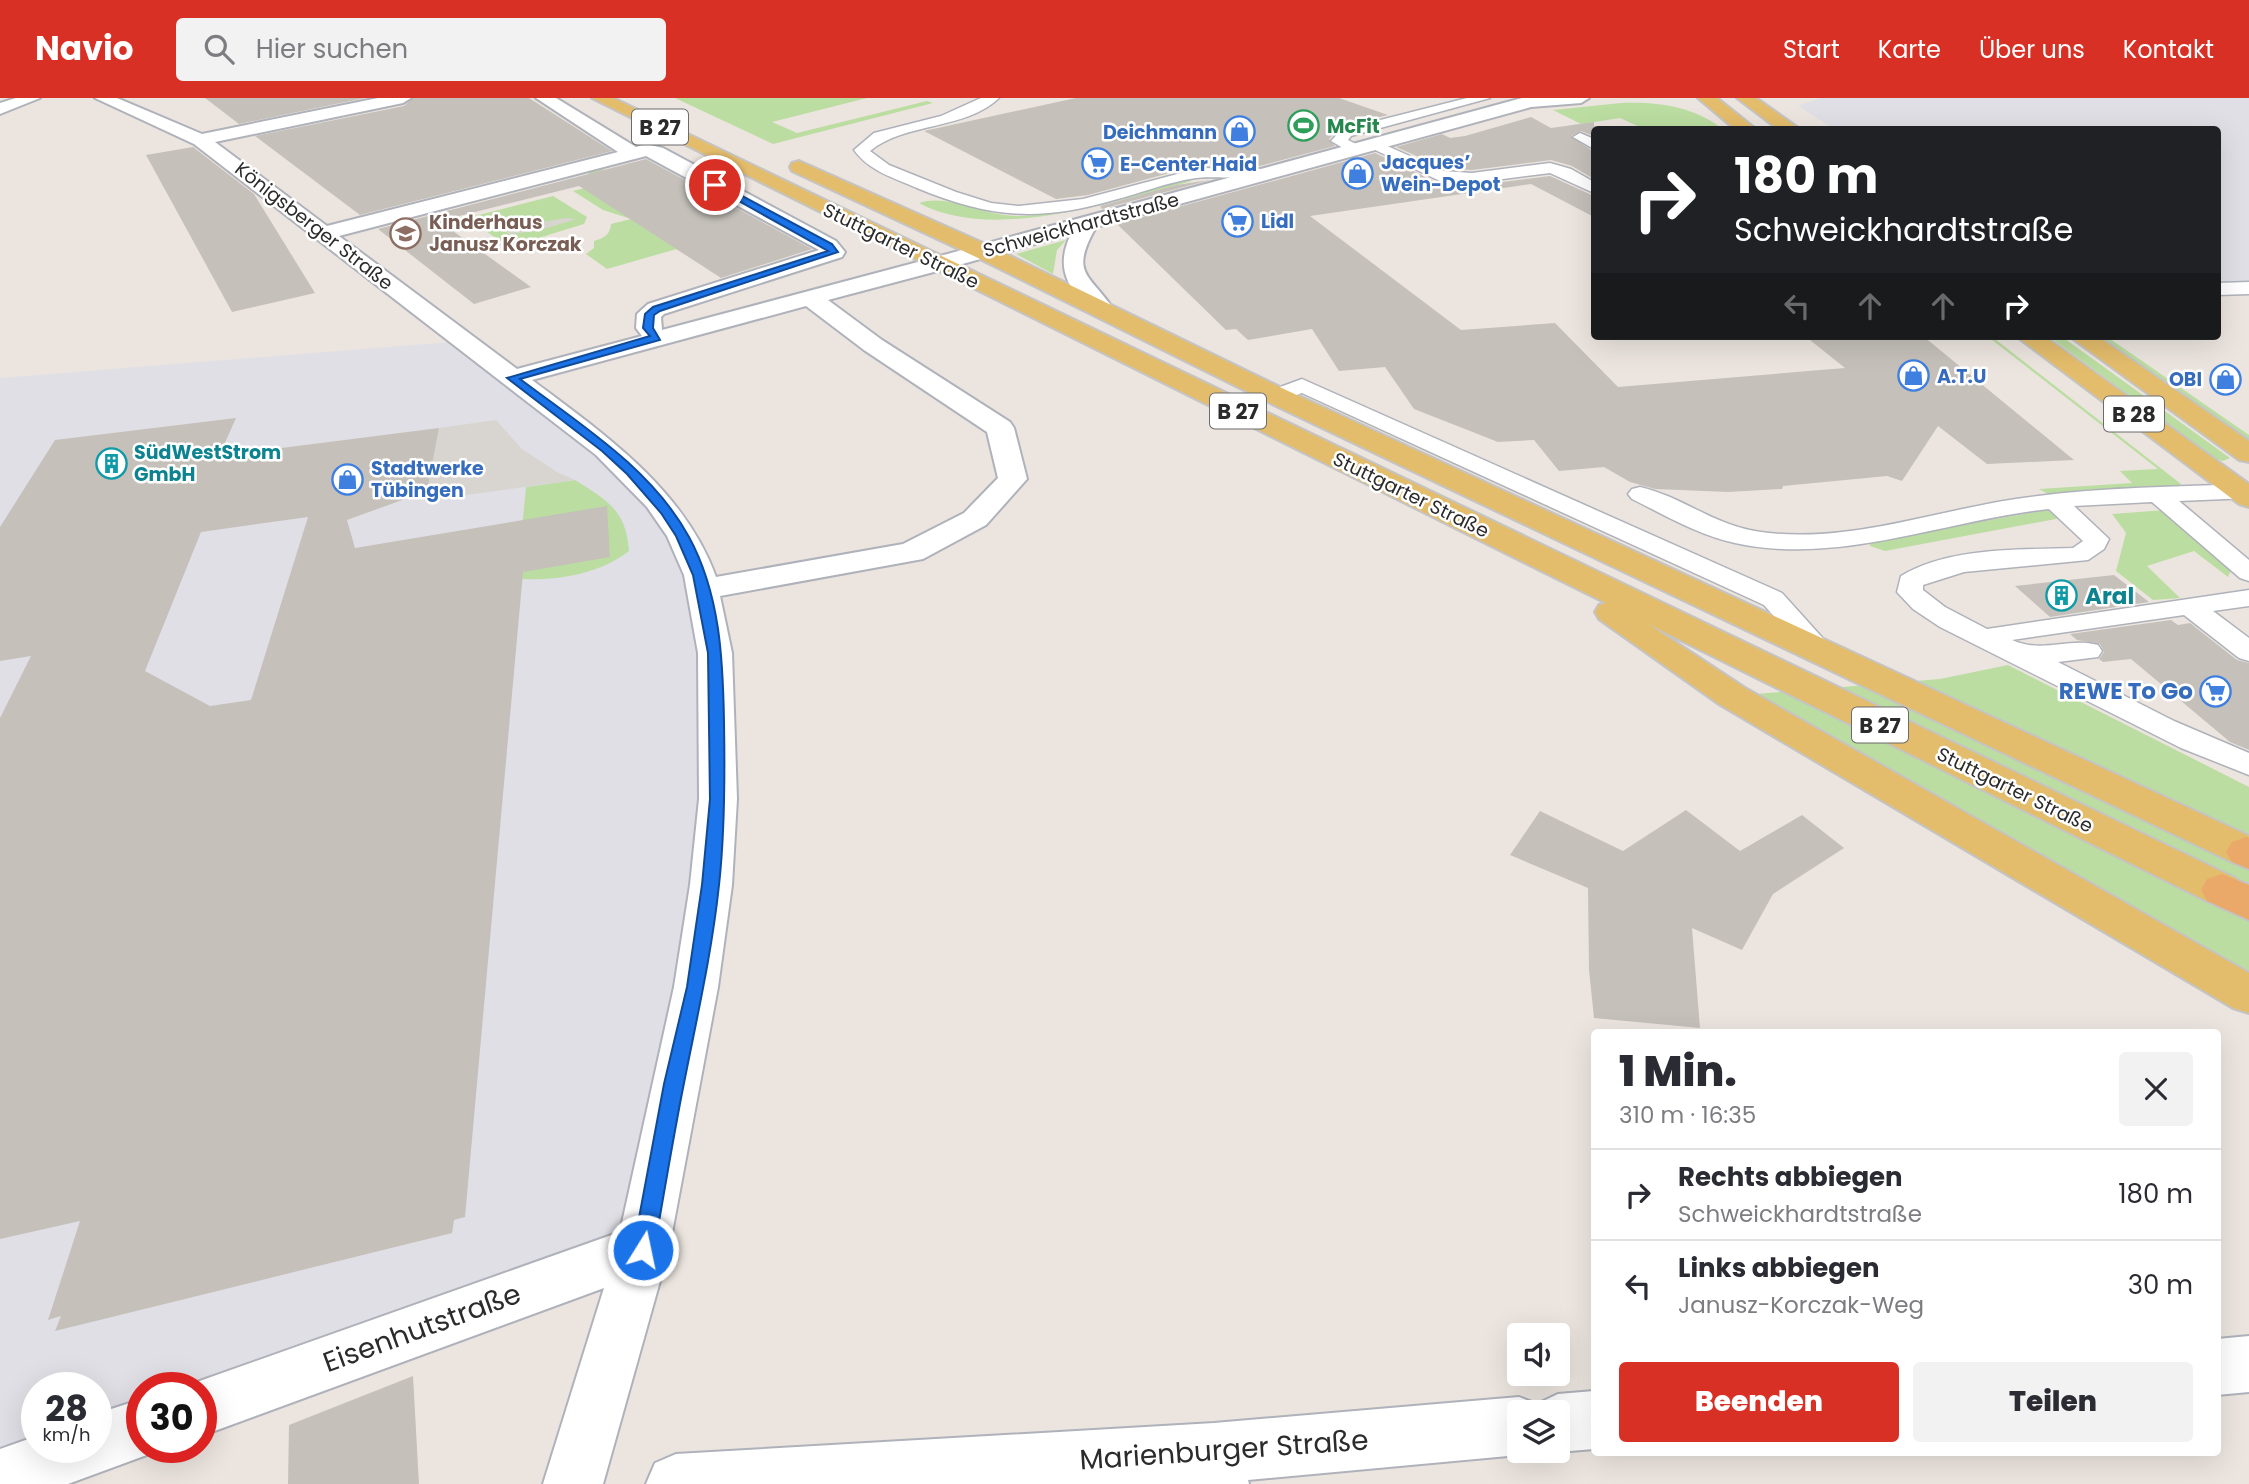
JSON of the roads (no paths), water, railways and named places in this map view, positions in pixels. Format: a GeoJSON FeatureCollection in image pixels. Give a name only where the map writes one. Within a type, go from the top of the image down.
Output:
{"type":"FeatureCollection","features":[{"type":"Feature","properties":{"kind":"main road","name":"Stuttgarter Straße"},"geometry":{"type":"LineString","coordinates":[[600,98],[2235,897]]}},
{"type":"Feature","properties":{"kind":"main road"},"geometry":{"type":"LineString","coordinates":[[1706,98],[1743,126]]}},
{"type":"Feature","properties":{"kind":"main road"},"geometry":{"type":"LineString","coordinates":[[1745,98],[1786,126]]}},
{"type":"Feature","properties":{"kind":"main road","name":"Stuttgarter Straße"},"geometry":{"type":"LineString","coordinates":[[778,159],[984,252],[1277,396],[2247,853]]}},
{"type":"Feature","properties":{"kind":"main road","name":"B 28"},"geometry":{"type":"LineString","coordinates":[[2034,340],[2246,494]]}},
{"type":"Feature","properties":{"kind":"main road","name":"B 28"},"geometry":{"type":"LineString","coordinates":[[2087,340],[2249,454]]}},
{"type":"Feature","properties":{"kind":"main road"},"geometry":{"type":"LineString","coordinates":[[1540,558],[1660,649],[1732,696],[2247,995]]}},
{"type":"Feature","properties":{"kind":"street"},"geometry":{"type":"LineString","coordinates":[[0,109],[32,98]]}},
{"type":"Feature","properties":{"kind":"street","name":"Königsberger Straße"},"geometry":{"type":"LineString","coordinates":[[103,98],[200,140],[326,233],[512,378]]}},
{"type":"Feature","properties":{"kind":"street"},"geometry":{"type":"LineString","coordinates":[[200,140],[403,98]]}},
{"type":"Feature","properties":{"kind":"street"},"geometry":{"type":"LineString","coordinates":[[544,98],[631,152]]}},
{"type":"Feature","properties":{"kind":"street","name":"Schweickhardtstraße"},"geometry":{"type":"LineString","coordinates":[[512,378],[984,252],[1524,102],[1581,98]]}},
{"type":"Feature","properties":{"kind":"street"},"geometry":{"type":"LineString","coordinates":[[326,233],[525,184],[631,152],[656,152],[828,246],[834,252],[656,309],[649,314],[648,328],[656,338]]}},
{"type":"Feature","properties":{"kind":"street"},"geometry":{"type":"LineString","coordinates":[[1088,223],[1073,251],[1072,265],[1083,293],[1100,307]]}},
{"type":"Feature","properties":{"kind":"street"},"geometry":{"type":"LineString","coordinates":[[704,589],[912,552],[975,519],[1013,479],[1000,428],[873,345],[808,297]]}},
{"type":"Feature","properties":{"kind":"street"},"geometry":{"type":"LineString","coordinates":[[512,378],[606,449],[649,491],[682,536],[704,589],[715,653],[718,799],[711,885],[696,987],[674,1084],[643,1250],[573,1484]]}},
{"type":"Feature","properties":{"kind":"street","name":"Eisenhutstraße"},"geometry":{"type":"LineString","coordinates":[[217,1401],[643,1250]]}},
{"type":"Feature","properties":{"kind":"street"},"geometry":{"type":"LineString","coordinates":[[2221,1367],[2249,1364]]}},
{"type":"Feature","properties":{"kind":"street"},"geometry":{"type":"LineString","coordinates":[[1570,1422],[1591,1420]]}},
{"type":"Feature","properties":{"kind":"street","name":"Marienburger Straße"},"geometry":{"type":"LineString","coordinates":[[676,1484],[1217,1468],[1507,1428]]}},
{"type":"Feature","properties":{"kind":"street"},"geometry":{"type":"LineString","coordinates":[[0,1479],[44,1463]]}},
{"type":"Feature","properties":{"kind":"lane"},"geometry":{"type":"LineString","coordinates":[[992,98],[946,119],[879,136],[862,150],[865,156],[886,167],[961,199],[993,208],[1033,211],[1069,206],[1192,174],[1221,171],[1266,174]]}},
{"type":"Feature","properties":{"kind":"lane"},"geometry":{"type":"LineString","coordinates":[[1483,98],[1346,133],[1338,141],[1364,147],[1440,176],[1462,179],[1550,168],[1591,187]]}},
{"type":"Feature","properties":{"kind":"lane"},"geometry":{"type":"LineString","coordinates":[[1580,137],[1591,143]]}},
{"type":"Feature","properties":{"kind":"lane"},"geometry":{"type":"LineString","coordinates":[[2221,289],[2249,288]]}},
{"type":"Feature","properties":{"kind":"lane"},"geometry":{"type":"LineString","coordinates":[[1640,494],[1723,532],[1767,541],[1880,531],[2054,501],[2246,494]]}},
{"type":"Feature","properties":{"kind":"lane"},"geometry":{"type":"LineString","coordinates":[[2159,496],[2249,573]]}},
{"type":"Feature","properties":{"kind":"lane"},"geometry":{"type":"LineString","coordinates":[[2054,501],[2091,531],[2096,539],[2095,544],[2079,555],[1952,566],[1917,574],[1910,582],[1910,592],[1936,614],[2024,656],[2099,697],[2249,765]]}},
{"type":"Feature","properties":{"kind":"lane"},"geometry":{"type":"LineString","coordinates":[[1988,639],[1998,633],[2244,603]]}},
{"type":"Feature","properties":{"kind":"lane"},"geometry":{"type":"LineString","coordinates":[[2192,608],[2249,652]]}},
{"type":"Feature","properties":{"kind":"lane"},"geometry":{"type":"LineString","coordinates":[[2196,638],[2227,635]]}},
{"type":"Feature","properties":{"kind":"lane"},"geometry":{"type":"LineString","coordinates":[[2024,656],[2088,650]]}},
{"type":"Feature","properties":{"kind":"place","name":"McFit"},"geometry":{"type":"Point","coordinates":[1304,126]}},
{"type":"Feature","properties":{"kind":"place","name":"Deichmann"},"geometry":{"type":"Point","coordinates":[1240,132]}},
{"type":"Feature","properties":{"kind":"place","name":"E-Center Haid"},"geometry":{"type":"Point","coordinates":[1097,164]}},
{"type":"Feature","properties":{"kind":"place","name":"Jacques’ Wein-Depot"},"geometry":{"type":"Point","coordinates":[1358,173]}},
{"type":"Feature","properties":{"kind":"place","name":"Lidl"},"geometry":{"type":"Point","coordinates":[1238,221]}},
{"type":"Feature","properties":{"kind":"place","name":"Kinderhaus Janusz Korczak"},"geometry":{"type":"Point","coordinates":[406,233]}},
{"type":"Feature","properties":{"kind":"place","name":"A.T.U"},"geometry":{"type":"Point","coordinates":[1914,376]}},
{"type":"Feature","properties":{"kind":"place","name":"OBI"},"geometry":{"type":"Point","coordinates":[2225,379]}},
{"type":"Feature","properties":{"kind":"place","name":"SüdWestStrom GmbH"},"geometry":{"type":"Point","coordinates":[111,463]}},
{"type":"Feature","properties":{"kind":"place","name":"Stadtwerke Tübingen"},"geometry":{"type":"Point","coordinates":[348,479]}},
{"type":"Feature","properties":{"kind":"place","name":"Aral"},"geometry":{"type":"Point","coordinates":[2062,596]}},
{"type":"Feature","properties":{"kind":"place","name":"REWE To Go"},"geometry":{"type":"Point","coordinates":[2216,691]}}]}
